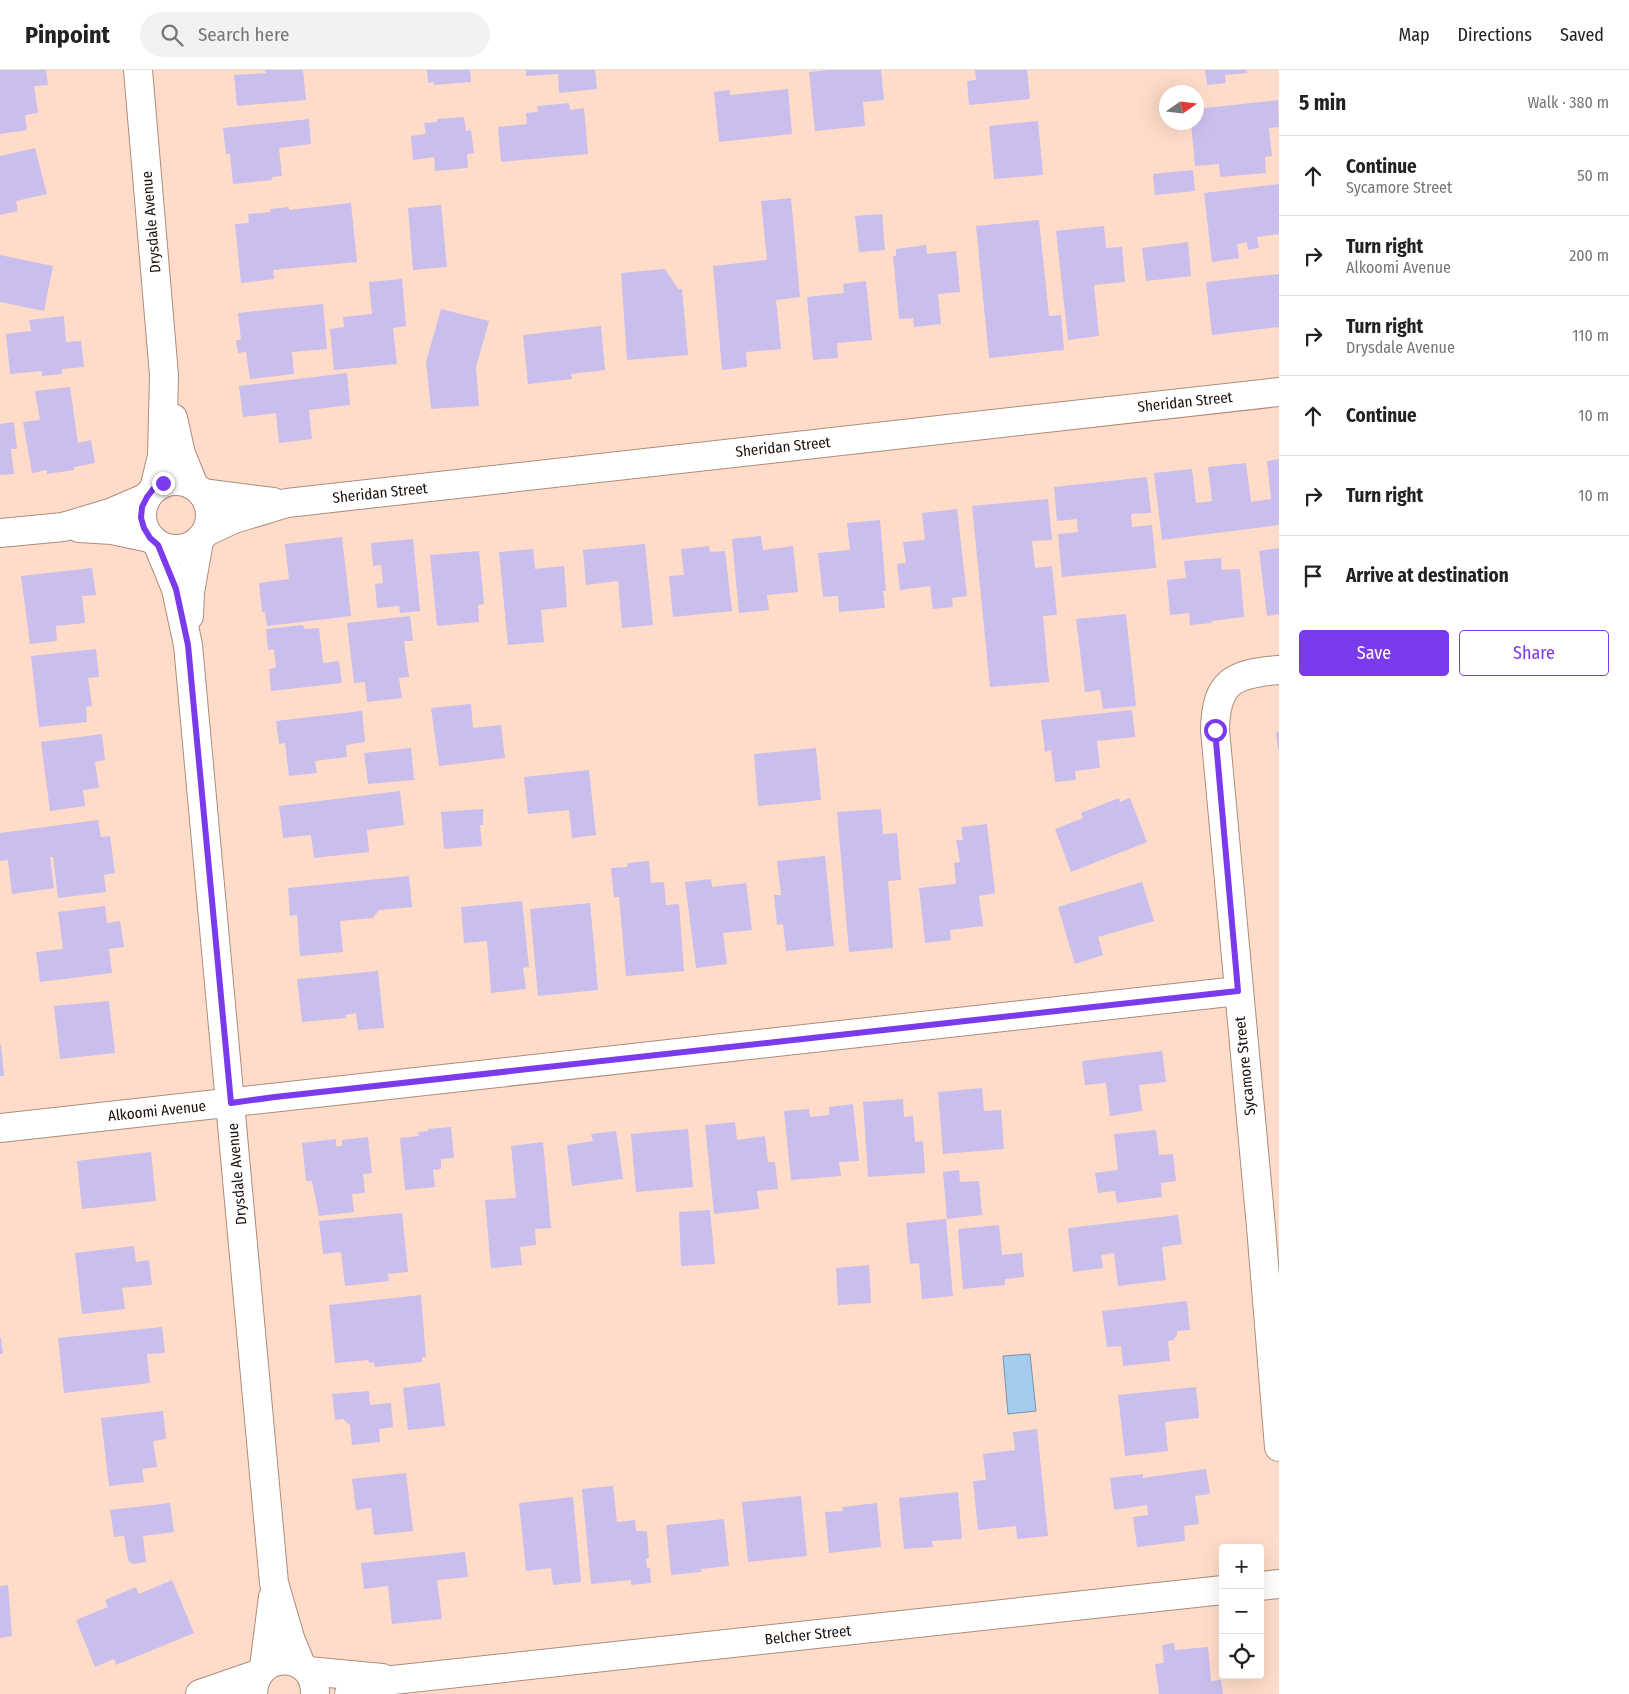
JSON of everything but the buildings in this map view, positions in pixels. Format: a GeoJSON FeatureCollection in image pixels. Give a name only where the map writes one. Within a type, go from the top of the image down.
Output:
{"type":"FeatureCollection","features":[{"type":"Feature","properties":{"kind":"street","name":"Drysdale Avenue"},"geometry":{"type":"LineString","coordinates":[[138,70],[164,375],[162,456],[150,493]]}},
{"type":"Feature","properties":{"kind":"street","name":"Drysdale Avenue"},"geometry":{"type":"LineString","coordinates":[[164,375],[181,454],[198,489]]}},
{"type":"Feature","properties":{"kind":"street","name":"Sheridan Street"},"geometry":{"type":"LineString","coordinates":[[202,537],[234,519],[287,503],[1279,392]]}},
{"type":"Feature","properties":{"kind":"street"},"geometry":{"type":"LineString","coordinates":[[0,534],[63,526],[110,512],[150,493],[163,483],[174,481],[184,482],[198,489],[208,502],[210,512],[209,522],[202,537],[190,546],[180,550],[169,549],[154,542],[112,530],[63,526]]}},
{"type":"Feature","properties":{"kind":"street","name":"Sheridan Street"},"geometry":{"type":"LineString","coordinates":[[198,489],[287,503]]}},
{"type":"Feature","properties":{"kind":"street"},"geometry":{"type":"LineString","coordinates":[[150,493],[142,507],[141,518],[144,528],[154,542]]}},
{"type":"Feature","properties":{"kind":"street","name":"Drysdale Avenue"},"geometry":{"type":"LineString","coordinates":[[188,645],[190,592],[202,537]]}},
{"type":"Feature","properties":{"kind":"street","name":"Drysdale Avenue"},"geometry":{"type":"LineString","coordinates":[[154,542],[176,589],[188,645],[274,1583],[290,1638],[308,1677]]}},
{"type":"Feature","properties":{"kind":"street","name":"Sycamore Street"},"geometry":{"type":"LineString","coordinates":[[1279,670],[1243,677],[1225,687],[1217,704],[1215,730],[1238,991],[1270,1226],[1279,1447]]}},
{"type":"Feature","properties":{"kind":"street","name":"Alkoomi Avenue"},"geometry":{"type":"LineString","coordinates":[[0,1128],[1238,991]]}},
{"type":"Feature","properties":{"kind":"street","name":"Drysdale Avenue"},"geometry":{"type":"LineString","coordinates":[[258,1678],[274,1583]]}},
{"type":"Feature","properties":{"kind":"street"},"geometry":{"type":"LineString","coordinates":[[1264,1586],[1279,1584]]}},
{"type":"Feature","properties":{"kind":"street","name":"Belcher Street"},"geometry":{"type":"LineString","coordinates":[[258,1678],[273,1662],[282,1660],[292,1661],[308,1677],[393,1680],[1219,1590]]}},
{"type":"Feature","properties":{"kind":"street"},"geometry":{"type":"LineString","coordinates":[[200,1694],[258,1678]]}},
{"type":"Feature","properties":{"kind":"street","name":"Belcher Street"},"geometry":{"type":"LineString","coordinates":[[349,1694],[393,1680]]}},
{"type":"Feature","properties":{"kind":"water"},"geometry":{"type":"Polygon","coordinates":[[[1030,1354],[1036,1411],[1008,1414],[1003,1356],[1030,1354]]]}},
{"type":"Feature","properties":{"kind":"route"},"geometry":{"type":"LineString","coordinates":[[163,483],[154,488],[147,497],[142,507],[141,518],[150,538],[158,545],[176,589],[188,645],[231,1103],[1238,991],[1215,730]]}}]}
